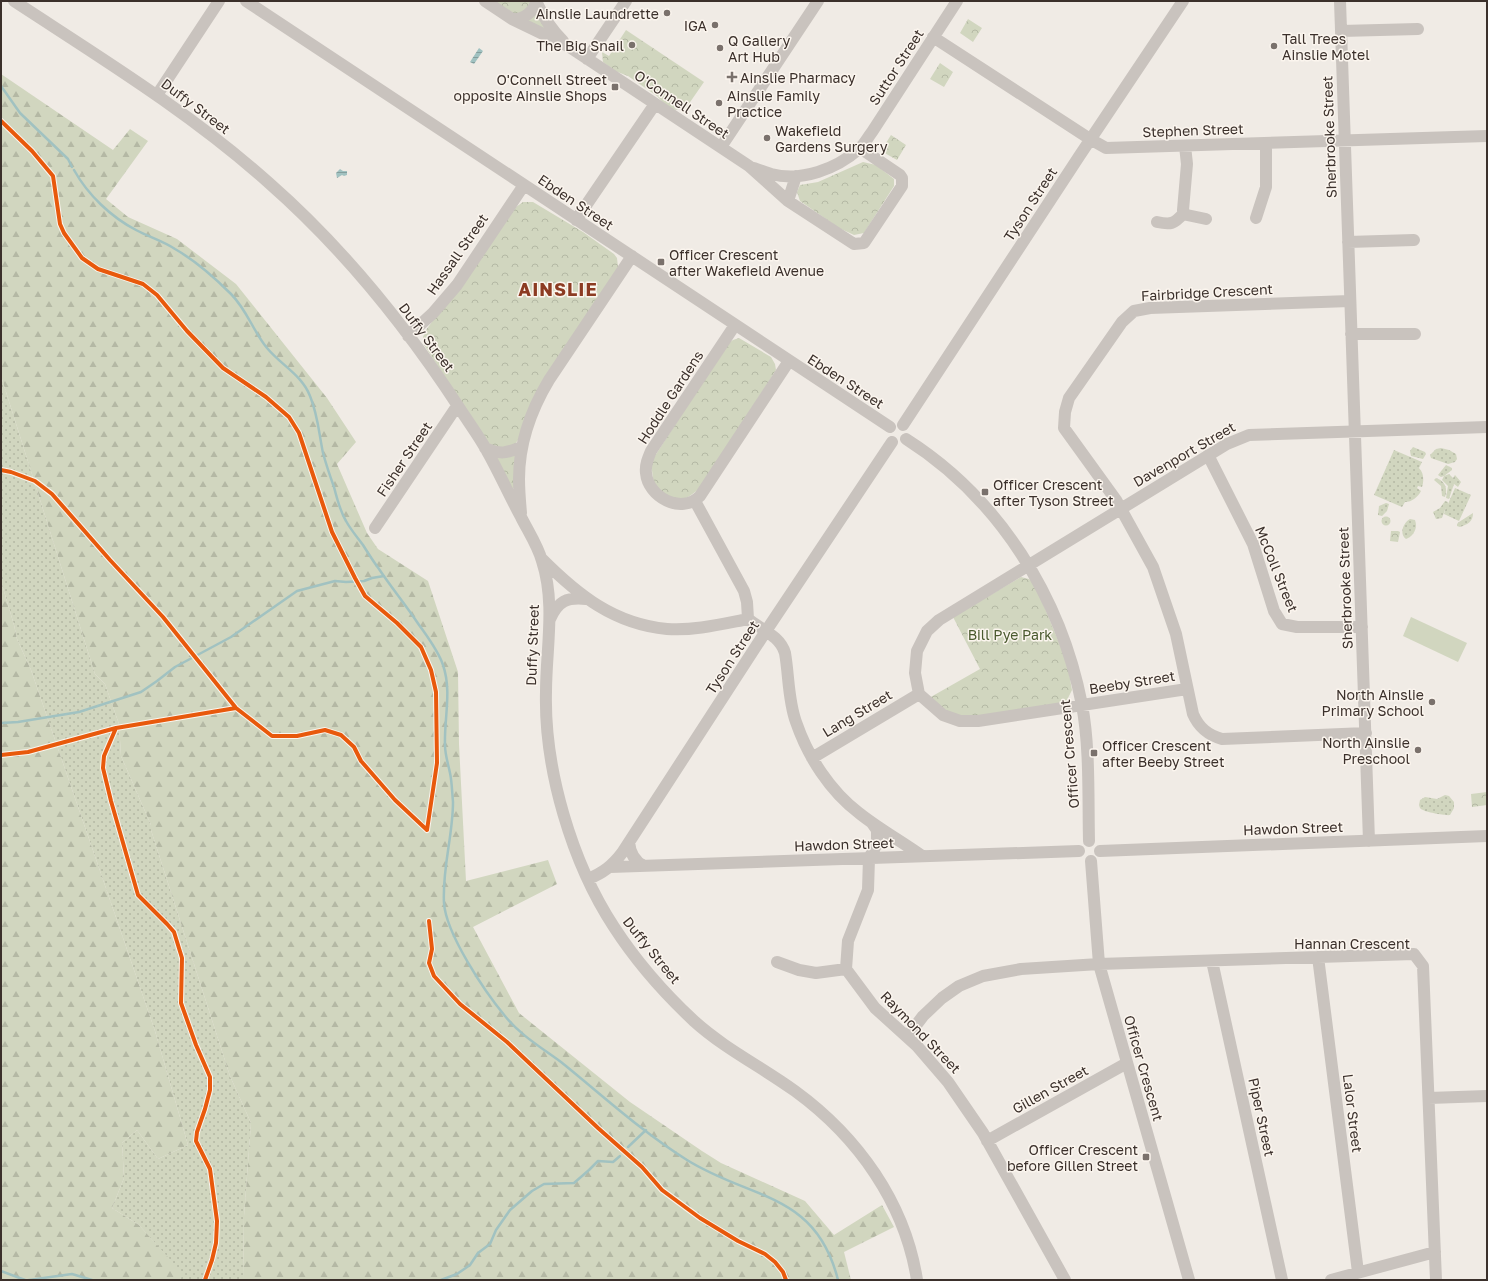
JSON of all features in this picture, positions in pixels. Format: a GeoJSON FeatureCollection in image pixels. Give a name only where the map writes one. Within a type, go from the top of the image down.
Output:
{"type":"FeatureCollection","features":[{"type":"Feature","properties":{"kind":"street","name":"Duffy Street"},"geometry":{"type":"LineString","coordinates":[[14,1],[158,95],[269,182],[306,218],[362,278],[443,382],[485,448],[542,559],[547,583],[550,619],[545,695],[550,752],[564,817],[572,842],[606,915],[617,932],[652,977],[695,1022],[746,1060],[799,1094],[837,1125],[878,1177],[896,1209],[909,1242],[917,1280]]}},
{"type":"Feature","properties":{"kind":"street"},"geometry":{"type":"LineString","coordinates":[[158,95],[219,1]]}},
{"type":"Feature","properties":{"kind":"street","name":"Ebden Street"},"geometry":{"type":"LineString","coordinates":[[246,1],[890,427]]}},
{"type":"Feature","properties":{"kind":"street","name":"O'Connell Street"},"geometry":{"type":"LineString","coordinates":[[485,1],[512,19],[568,46],[749,166],[788,201],[854,244],[864,242],[902,186],[902,178],[900,175],[860,148]]}},
{"type":"Feature","properties":{"kind":"street"},"geometry":{"type":"LineString","coordinates":[[512,19],[519,19],[527,15],[532,11],[536,1]]}},
{"type":"Feature","properties":{"kind":"street"},"geometry":{"type":"LineString","coordinates":[[536,1],[542,15],[552,29],[568,46]]}},
{"type":"Feature","properties":{"kind":"street"},"geometry":{"type":"LineString","coordinates":[[587,59],[626,1]]}},
{"type":"Feature","properties":{"kind":"street"},"geometry":{"type":"LineString","coordinates":[[721,147],[818,1]]}},
{"type":"Feature","properties":{"kind":"street","name":"Suttor Street"},"geometry":{"type":"LineString","coordinates":[[749,166],[773,174],[796,176],[816,173],[838,163],[860,148],[957,1]]}},
{"type":"Feature","properties":{"kind":"street","name":"Tyson Street"},"geometry":{"type":"LineString","coordinates":[[904,425],[1090,139],[1183,1]]}},
{"type":"Feature","properties":{"kind":"street","name":"Sherbrooke Street"},"geometry":{"type":"LineString","coordinates":[[1340,1],[1370,841]]}},
{"type":"Feature","properties":{"kind":"street"},"geometry":{"type":"LineString","coordinates":[[1341,31],[1418,29]]}},
{"type":"Feature","properties":{"kind":"street","name":"Stephen Street"},"geometry":{"type":"LineString","coordinates":[[933,37],[1106,148],[1487,136]]}},
{"type":"Feature","properties":{"kind":"street"},"geometry":{"type":"LineString","coordinates":[[576,220],[656,104]]}},
{"type":"Feature","properties":{"kind":"street"},"geometry":{"type":"LineString","coordinates":[[1256,218],[1266,187],[1266,143]]}},
{"type":"Feature","properties":{"kind":"street"},"geometry":{"type":"LineString","coordinates":[[1184,213],[1187,164],[1185,146]]}},
{"type":"Feature","properties":{"kind":"street"},"geometry":{"type":"LineString","coordinates":[[788,201],[796,176]]}},
{"type":"Feature","properties":{"kind":"street","name":"Hassall Street"},"geometry":{"type":"LineString","coordinates":[[408,336],[433,314],[457,285],[524,185]]}},
{"type":"Feature","properties":{"kind":"street"},"geometry":{"type":"LineString","coordinates":[[1184,213],[1206,219]]}},
{"type":"Feature","properties":{"kind":"street"},"geometry":{"type":"LineString","coordinates":[[1157,222],[1168,225],[1173,224],[1184,213]]}},
{"type":"Feature","properties":{"kind":"street"},"geometry":{"type":"LineString","coordinates":[[1348,242],[1414,240]]}},
{"type":"Feature","properties":{"kind":"street"},"geometry":{"type":"LineString","coordinates":[[521,518],[519,478],[522,447],[530,416],[542,392],[632,256]]}},
{"type":"Feature","properties":{"kind":"street","name":"Fairbridge Crescent"},"geometry":{"type":"LineString","coordinates":[[1350,301],[1150,308],[1134,311],[1122,322],[1069,398],[1065,412],[1064,428],[1121,508],[1153,567],[1176,634],[1187,689],[1196,723],[1208,733],[1222,739],[1366,733]]}},
{"type":"Feature","properties":{"kind":"street","name":"Hoddle Gardens"},"geometry":{"type":"LineString","coordinates":[[695,500],[688,503],[673,503],[659,497],[652,491],[646,477],[646,466],[651,451],[735,325]]}},
{"type":"Feature","properties":{"kind":"street"},"geometry":{"type":"LineString","coordinates":[[1351,334],[1415,334]]}},
{"type":"Feature","properties":{"kind":"street"},"geometry":{"type":"LineString","coordinates":[[748,619],[747,602],[744,591],[695,500],[704,490],[789,361]]}},
{"type":"Feature","properties":{"kind":"street","name":"Fisher Street"},"geometry":{"type":"LineString","coordinates":[[375,528],[458,406]]}},
{"type":"Feature","properties":{"kind":"street"},"geometry":{"type":"LineString","coordinates":[[896,424],[904,425],[908,433],[906,439],[901,443],[892,442],[888,436],[890,427],[896,424]]}},
{"type":"Feature","properties":{"kind":"street","name":"Davenport Street"},"geometry":{"type":"LineString","coordinates":[[919,694],[915,673],[917,651],[927,632],[944,616],[1227,444],[1249,435],[1487,427]]}},
{"type":"Feature","properties":{"kind":"street","name":"Officer Crescent"},"geometry":{"type":"LineString","coordinates":[[906,439],[951,472],[989,510],[1031,563],[1058,624],[1069,654],[1082,705],[1087,755],[1089,841]]}},
{"type":"Feature","properties":{"kind":"street","name":"Tyson Street"},"geometry":{"type":"LineString","coordinates":[[588,879],[603,873],[610,867],[629,842],[766,631],[892,442]]}},
{"type":"Feature","properties":{"kind":"street"},"geometry":{"type":"LineString","coordinates":[[485,448],[504,453],[522,447]]}},
{"type":"Feature","properties":{"kind":"street","name":"McColl Street"},"geometry":{"type":"LineString","coordinates":[[1208,455],[1253,544],[1274,611],[1282,624],[1297,627],[1362,627]]}},
{"type":"Feature","properties":{"kind":"street"},"geometry":{"type":"LineString","coordinates":[[542,559],[561,579],[586,599],[604,610],[625,619],[668,629],[693,628],[748,619],[776,638],[783,647],[787,663],[790,699],[796,722],[812,758],[821,773],[858,813],[922,856]]}},
{"type":"Feature","properties":{"kind":"street"},"geometry":{"type":"LineString","coordinates":[[550,619],[558,605],[566,600],[576,598],[586,599]]}},
{"type":"Feature","properties":{"kind":"street","name":"Beeby Street"},"geometry":{"type":"LineString","coordinates":[[919,694],[930,706],[942,715],[960,721],[978,721],[1187,689]]}},
{"type":"Feature","properties":{"kind":"street","name":"Lang Street"},"geometry":{"type":"LineString","coordinates":[[812,758],[919,694]]}},
{"type":"Feature","properties":{"kind":"street"},"geometry":{"type":"LineString","coordinates":[[777,962],[799,970],[816,973],[846,969],[848,941],[868,890],[869,858],[878,841],[877,830],[872,822]]}},
{"type":"Feature","properties":{"kind":"street","name":"Hawdon Street"},"geometry":{"type":"LineString","coordinates":[[1100,851],[1487,836]]}},
{"type":"Feature","properties":{"kind":"street"},"geometry":{"type":"LineString","coordinates":[[1089,841],[1097,844],[1100,851],[1097,858],[1091,861],[1083,858],[1080,851],[1082,844],[1089,841]]}},
{"type":"Feature","properties":{"kind":"street"},"geometry":{"type":"LineString","coordinates":[[629,842],[634,858],[638,863],[644,866]]}},
{"type":"Feature","properties":{"kind":"street","name":"Hawdon Street"},"geometry":{"type":"LineString","coordinates":[[610,867],[1080,851]]}},
{"type":"Feature","properties":{"kind":"street","name":"Officer Crescent"},"geometry":{"type":"LineString","coordinates":[[1091,861],[1099,964],[1189,1280]]}},
{"type":"Feature","properties":{"kind":"street","name":"Hannan Crescent"},"geometry":{"type":"LineString","coordinates":[[907,1037],[923,1016],[942,998],[959,986],[983,976],[1021,970],[1099,964],[1414,954],[1423,966],[1436,1280]]}},
{"type":"Feature","properties":{"kind":"street","name":"Lalor Street"},"geometry":{"type":"LineString","coordinates":[[1318,957],[1358,1272]]}},
{"type":"Feature","properties":{"kind":"street","name":"Piper Street"},"geometry":{"type":"LineString","coordinates":[[1212,961],[1282,1280]]}},
{"type":"Feature","properties":{"kind":"street","name":"Raymond Street"},"geometry":{"type":"LineString","coordinates":[[846,969],[875,1008],[907,1037],[948,1082],[987,1141],[1065,1280]]}},
{"type":"Feature","properties":{"kind":"street","name":"Gillen Street"},"geometry":{"type":"LineString","coordinates":[[987,1141],[1127,1063]]}},
{"type":"Feature","properties":{"kind":"street"},"geometry":{"type":"LineString","coordinates":[[1429,1098],[1487,1096]]}},
{"type":"Feature","properties":{"kind":"street"},"geometry":{"type":"LineString","coordinates":[[1331,1280],[1434,1252]]}},
{"type":"Feature","properties":{"kind":"green space"},"geometry":{"type":"Polygon","coordinates":[[[491,1],[532,1],[547,31],[491,1]]]}},
{"type":"Feature","properties":{"kind":"green space"},"geometry":{"type":"Polygon","coordinates":[[[968,19],[982,28],[973,42],[960,33],[968,19]]]}},
{"type":"Feature","properties":{"kind":"green space"},"geometry":{"type":"Polygon","coordinates":[[[626,30],[704,82],[686,108],[676,110],[667,107],[657,96],[628,76],[615,71],[603,62],[602,52],[609,56],[626,30]]]}},
{"type":"Feature","properties":{"kind":"green space"},"geometry":{"type":"Polygon","coordinates":[[[940,63],[953,72],[944,87],[930,79],[940,63]]]}},
{"type":"Feature","properties":{"kind":"green space"},"geometry":{"type":"Polygon","coordinates":[[[1,74],[113,150],[130,129],[148,141],[106,199],[128,217],[177,239],[236,284],[327,398],[356,442],[337,464],[367,533],[378,549],[428,581],[458,672],[459,744],[466,881],[548,860],[557,884],[473,927],[519,1013],[630,1102],[702,1151],[721,1163],[805,1201],[834,1235],[882,1205],[894,1227],[844,1252],[851,1280],[243,1280],[244,1216],[251,1123],[230,1076],[151,830],[151,825],[121,756],[119,724],[105,684],[95,674],[1,376],[1,74]]]}},
{"type":"Feature","properties":{"kind":"green space"},"geometry":{"type":"Polygon","coordinates":[[[891,135],[906,145],[897,160],[881,151],[891,135]]]}},
{"type":"Feature","properties":{"kind":"green space"},"geometry":{"type":"Polygon","coordinates":[[[863,162],[876,165],[894,179],[894,186],[864,233],[854,235],[839,228],[800,201],[797,192],[800,185],[818,182],[863,162]]]}},
{"type":"Feature","properties":{"kind":"green space"},"geometry":{"type":"Polygon","coordinates":[[[523,202],[533,202],[583,232],[614,254],[617,258],[618,267],[518,440],[515,444],[501,449],[488,444],[424,345],[423,337],[426,330],[516,207],[523,202]]]}},
{"type":"Feature","properties":{"kind":"green space"},"geometry":{"type":"Polygon","coordinates":[[[739,338],[771,357],[775,364],[776,370],[702,486],[690,496],[682,500],[672,500],[667,498],[654,487],[651,462],[727,344],[739,338]]]}},
{"type":"Feature","properties":{"kind":"green space"},"geometry":{"type":"Polygon","coordinates":[[[1,376],[95,674],[105,684],[119,724],[121,756],[151,825],[151,830],[230,1076],[251,1123],[244,1216],[243,1280],[180,1280],[182,1274],[139,1225],[112,1208],[124,1178],[122,1143],[137,1130],[158,1159],[188,1145],[155,1031],[31,670],[17,639],[1,581],[1,376]]]}},
{"type":"Feature","properties":{"kind":"green space"},"geometry":{"type":"Polygon","coordinates":[[[1413,447],[1425,452],[1426,454],[1423,459],[1411,456],[1410,451],[1413,447]]]}},
{"type":"Feature","properties":{"kind":"green space"},"geometry":{"type":"Polygon","coordinates":[[[1441,448],[1456,454],[1457,459],[1455,462],[1448,464],[1431,458],[1430,455],[1436,449],[1441,448]]]}},
{"type":"Feature","properties":{"kind":"green space"},"geometry":{"type":"Polygon","coordinates":[[[1394,450],[1422,462],[1419,468],[1423,475],[1423,485],[1422,487],[1418,486],[1417,488],[1421,491],[1414,499],[1405,502],[1402,507],[1374,495],[1394,450]]]}},
{"type":"Feature","properties":{"kind":"green space"},"geometry":{"type":"Polygon","coordinates":[[[516,455],[515,488],[512,488],[497,458],[516,455]]]}},
{"type":"Feature","properties":{"kind":"green space"},"geometry":{"type":"Polygon","coordinates":[[[1446,465],[1452,468],[1452,470],[1441,477],[1438,475],[1446,465]]]}},
{"type":"Feature","properties":{"kind":"green space"},"geometry":{"type":"Polygon","coordinates":[[[1449,474],[1453,478],[1455,475],[1461,482],[1458,487],[1454,484],[1449,499],[1446,498],[1448,486],[1442,480],[1444,476],[1449,474]]]}},
{"type":"Feature","properties":{"kind":"green space"},"geometry":{"type":"Polygon","coordinates":[[[1436,478],[1442,481],[1445,485],[1445,497],[1442,496],[1441,486],[1434,480],[1436,478]]]}},
{"type":"Feature","properties":{"kind":"green space"},"geometry":{"type":"Polygon","coordinates":[[[1455,488],[1471,495],[1459,521],[1444,514],[1446,507],[1442,518],[1436,519],[1433,512],[1440,508],[1445,501],[1448,502],[1448,504],[1455,488]]]}},
{"type":"Feature","properties":{"kind":"green space"},"geometry":{"type":"Polygon","coordinates":[[[1386,503],[1389,504],[1387,511],[1382,516],[1378,515],[1379,506],[1386,503]]]}},
{"type":"Feature","properties":{"kind":"green space"},"geometry":{"type":"Polygon","coordinates":[[[1473,513],[1470,522],[1460,527],[1457,526],[1459,522],[1473,513]]]}},
{"type":"Feature","properties":{"kind":"green space"},"geometry":{"type":"Polygon","coordinates":[[[1384,517],[1388,517],[1390,521],[1388,525],[1384,525],[1382,523],[1382,519],[1384,517]]]}},
{"type":"Feature","properties":{"kind":"green space"},"geometry":{"type":"Polygon","coordinates":[[[1410,519],[1415,520],[1416,529],[1411,536],[1406,539],[1402,532],[1405,523],[1410,519]]]}},
{"type":"Feature","properties":{"kind":"green space"},"geometry":{"type":"Polygon","coordinates":[[[1391,531],[1400,532],[1398,542],[1390,541],[1391,531]]]}},
{"type":"Feature","properties":{"kind":"green space","name":"Bill Pye Park"},"geometry":{"type":"Polygon","coordinates":[[[1021,577],[1029,579],[1035,584],[1067,662],[1072,690],[1067,700],[1060,705],[990,716],[954,716],[929,698],[980,669],[953,617],[1021,577]]]}},
{"type":"Feature","properties":{"kind":"green space"},"geometry":{"type":"Polygon","coordinates":[[[1,581],[17,639],[31,670],[155,1031],[188,1145],[158,1159],[137,1130],[122,1143],[124,1178],[112,1208],[139,1225],[183,1274],[180,1280],[1,1280],[1,581]]]}},
{"type":"Feature","properties":{"kind":"green space"},"geometry":{"type":"Polygon","coordinates":[[[1411,617],[1467,643],[1458,662],[1403,636],[1411,617]]]}},
{"type":"Feature","properties":{"kind":"green space"},"geometry":{"type":"Polygon","coordinates":[[[1487,792],[1487,805],[1472,807],[1471,794],[1487,792]]]}},
{"type":"Feature","properties":{"kind":"green space"},"geometry":{"type":"Polygon","coordinates":[[[1445,795],[1449,796],[1454,802],[1454,808],[1450,815],[1432,813],[1420,808],[1420,800],[1425,797],[1437,799],[1445,795]]]}},
{"type":"Feature","properties":{"kind":"water"},"geometry":{"type":"Polygon","coordinates":[[[479,48],[483,51],[474,64],[470,62],[479,48]]]}},
{"type":"Feature","properties":{"kind":"water"},"geometry":{"type":"Polygon","coordinates":[[[340,169],[347,171],[347,175],[342,175],[337,178],[336,173],[340,169]]]}},
{"type":"Feature","properties":{"kind":"waterway"},"geometry":{"type":"LineString","coordinates":[[1,86],[20,113],[68,159],[72,167]]}},
{"type":"Feature","properties":{"kind":"waterway"},"geometry":{"type":"LineString","coordinates":[[74,170],[93,197],[109,212],[127,225],[166,244],[198,264],[231,294],[237,300],[267,348],[297,376],[310,396],[315,410],[324,457],[344,517],[432,643],[443,665],[446,675],[447,695],[445,749],[451,776],[453,815],[445,877],[444,903],[446,916],[459,946],[487,993],[517,1029],[561,1062],[654,1138],[687,1160],[711,1173],[778,1202],[797,1214],[814,1230],[828,1251],[838,1280]]}},
{"type":"Feature","properties":{"kind":"waterway"},"geometry":{"type":"LineString","coordinates":[[1,723],[18,722],[79,712],[141,692],[175,667],[231,637],[297,591],[335,581],[364,581],[384,576]]}},
{"type":"Feature","properties":{"kind":"waterway"},"geometry":{"type":"LineString","coordinates":[[628,1147],[646,1130]]}},
{"type":"Feature","properties":{"kind":"waterway"},"geometry":{"type":"LineString","coordinates":[[441,1280],[457,1274],[470,1265],[478,1253],[490,1244],[496,1230],[510,1210],[532,1191],[544,1184],[574,1183],[598,1161],[613,1162],[620,1156]]}},
{"type":"Feature","properties":{"kind":"waterway"},"geometry":{"type":"LineString","coordinates":[[1,1271],[25,1280]]}},
{"type":"Feature","properties":{"kind":"waterway"},"geometry":{"type":"LineString","coordinates":[[29,1280],[72,1274],[92,1280]]}},
{"type":"Feature","properties":{"kind":"cycle path"},"geometry":{"type":"LineString","coordinates":[[1,121],[32,151],[53,176],[60,224],[64,233],[82,258],[98,269],[143,284],[157,295],[187,331],[223,368],[266,397],[289,417],[299,433],[332,532],[365,596],[397,623],[421,647],[431,670],[436,692],[437,763],[427,830]]}},
{"type":"Feature","properties":{"kind":"cycle path"},"geometry":{"type":"LineString","coordinates":[[1,470],[35,481],[52,494],[163,617],[236,708],[272,736],[297,736],[325,730],[341,735],[354,747],[361,761],[395,800],[427,830]]}},
{"type":"Feature","properties":{"kind":"cycle path"},"geometry":{"type":"LineString","coordinates":[[1,755],[28,752],[116,728],[236,708]]}},
{"type":"Feature","properties":{"kind":"cycle path"},"geometry":{"type":"LineString","coordinates":[[116,728],[104,756],[103,768],[111,801],[138,895],[174,932],[182,958],[181,1003],[196,1045],[210,1077],[210,1090],[197,1132],[196,1141],[210,1169],[217,1221],[216,1243],[205,1280]]}},
{"type":"Feature","properties":{"kind":"cycle path"},"geometry":{"type":"LineString","coordinates":[[429,921],[432,949],[429,963],[434,976],[460,1004],[507,1042],[598,1128],[642,1167],[662,1190],[700,1218],[738,1241],[765,1254],[775,1262],[783,1272],[786,1280]]}},
{"type":"Feature","properties":{"kind":"place","name":"Ainslie Laundrette"},"geometry":{"type":"Point","coordinates":[667,13]}},
{"type":"Feature","properties":{"kind":"place","name":"IGA"},"geometry":{"type":"Point","coordinates":[715,25]}},
{"type":"Feature","properties":{"kind":"place","name":"The Big Snail"},"geometry":{"type":"Point","coordinates":[632,45]}},
{"type":"Feature","properties":{"kind":"place","name":"Tall Trees Ainslie Motel"},"geometry":{"type":"Point","coordinates":[1274,46]}},
{"type":"Feature","properties":{"kind":"place","name":"Q Gallery Art Hub"},"geometry":{"type":"Point","coordinates":[720,48]}},
{"type":"Feature","properties":{"kind":"place","name":"Ainslie Pharmacy"},"geometry":{"type":"Point","coordinates":[732,77]}},
{"type":"Feature","properties":{"kind":"place","name":"O'Connell Street opposite Ainslie Shops"},"geometry":{"type":"Point","coordinates":[615,87]}},
{"type":"Feature","properties":{"kind":"place","name":"Ainslie Family Practice"},"geometry":{"type":"Point","coordinates":[719,103]}},
{"type":"Feature","properties":{"kind":"place","name":"Wakefield Gardens Surgery"},"geometry":{"type":"Point","coordinates":[767,138]}},
{"type":"Feature","properties":{"kind":"place","name":"Officer Crescent after Wakefield Avenue"},"geometry":{"type":"Point","coordinates":[661,262]}},
{"type":"Feature","properties":{"kind":"place","name":"Officer Crescent after Tyson Street"},"geometry":{"type":"Point","coordinates":[985,492]}},
{"type":"Feature","properties":{"kind":"place","name":"North Ainslie Primary School"},"geometry":{"type":"Point","coordinates":[1432,702]}},
{"type":"Feature","properties":{"kind":"place","name":"North Ainslie Preschool"},"geometry":{"type":"Point","coordinates":[1418,750]}},
{"type":"Feature","properties":{"kind":"place","name":"Officer Crescent after Beeby Street"},"geometry":{"type":"Point","coordinates":[1094,753]}},
{"type":"Feature","properties":{"kind":"place","name":"Officer Crescent before Gillen Street"},"geometry":{"type":"Point","coordinates":[1146,1157]}},
{"type":"Feature","properties":{"kind":"district","name":"AINSLIE"},"geometry":{"type":"Point","coordinates":[558,289]}}]}
